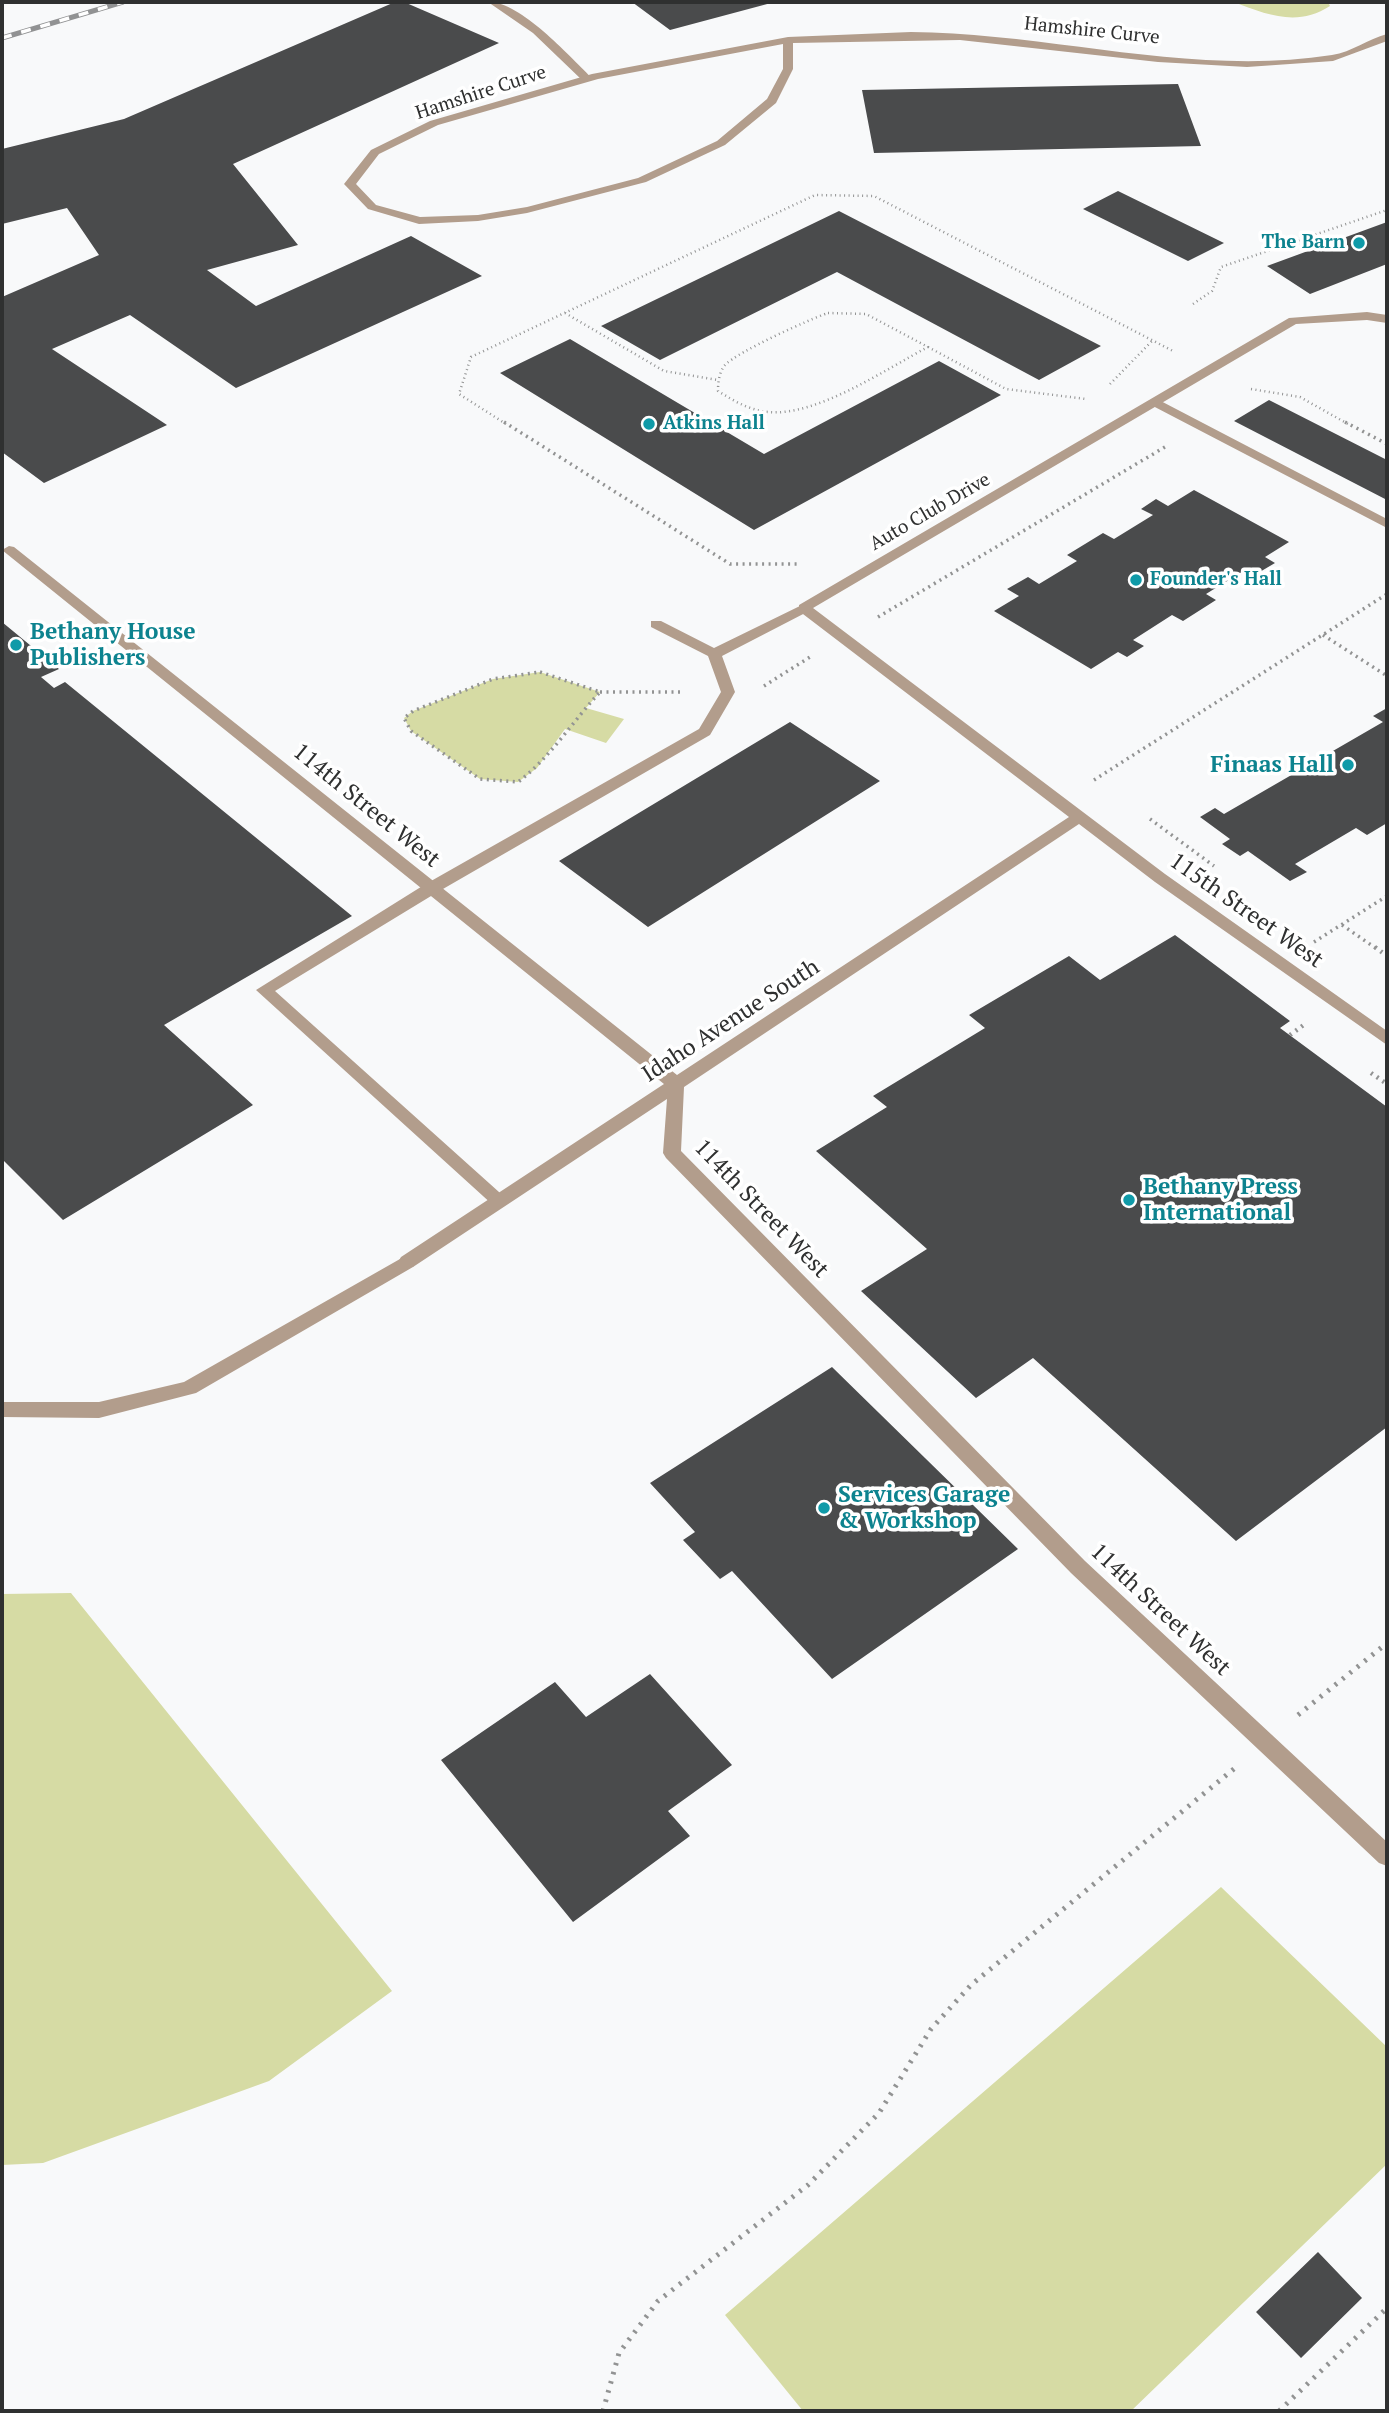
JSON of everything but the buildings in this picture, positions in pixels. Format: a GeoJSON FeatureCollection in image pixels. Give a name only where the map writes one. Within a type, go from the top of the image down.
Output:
{"type":"FeatureCollection","features":[{"type":"Feature","properties":{"kind":"street"},"geometry":{"type":"LineString","coordinates":[[493,2],[537,31],[587,79]]}},
{"type":"Feature","properties":{"kind":"street","name":"Hamshire Curve"},"geometry":{"type":"LineString","coordinates":[[788,40],[788,69],[772,102],[721,143],[642,180],[527,210],[478,218],[419,221],[372,207],[349,184],[375,152],[434,123],[587,79],[687,57],[788,40],[881,36],[981,38],[1204,62],[1268,63],[1335,58],[1387,37]]}},
{"type":"Feature","properties":{"kind":"street","name":"Auto Club Drive"},"geometry":{"type":"LineString","coordinates":[[714,654],[804,608],[1293,321],[1367,316],[1387,319]]}},
{"type":"Feature","properties":{"kind":"street"},"geometry":{"type":"LineString","coordinates":[[1155,402],[1387,524]]}},
{"type":"Feature","properties":{"kind":"street","name":"114th Street West"},"geometry":{"type":"LineString","coordinates":[[5,547],[676,1084],[672,1153],[1078,1567],[1387,1856]]}},
{"type":"Feature","properties":{"kind":"street"},"geometry":{"type":"LineString","coordinates":[[804,608],[1080,817]]}},
{"type":"Feature","properties":{"kind":"street"},"geometry":{"type":"LineString","coordinates":[[500,1201],[264,990],[430,889],[705,732],[728,692],[714,654],[656,624]]}},
{"type":"Feature","properties":{"kind":"street","name":"115th Street West"},"geometry":{"type":"LineString","coordinates":[[1080,817],[1387,1039]]}},
{"type":"Feature","properties":{"kind":"street","name":"Idaho Avenue South"},"geometry":{"type":"LineString","coordinates":[[2,1410],[99,1410],[189,1388],[407,1262],[1080,817]]}},
{"type":"Feature","properties":{"kind":"path"},"geometry":{"type":"LineString","coordinates":[[810,558],[798,565],[730,564],[459,394],[471,356],[815,195],[874,196],[1209,370],[1223,385],[1300,397],[1314,402],[1324,411],[1387,444]]}},
{"type":"Feature","properties":{"kind":"path"},"geometry":{"type":"LineString","coordinates":[[1193,304],[1212,291],[1221,267],[1387,210]]}},
{"type":"Feature","properties":{"kind":"path"},"geometry":{"type":"LineString","coordinates":[[564,312],[664,372],[718,380]]}},
{"type":"Feature","properties":{"kind":"path"},"geometry":{"type":"LineString","coordinates":[[600,692],[566,729],[537,768],[518,782],[480,779],[411,731],[404,718],[413,711],[493,678],[540,672],[600,692],[757,690],[1170,444],[1093,399],[1006,389],[929,347],[866,314],[828,313],[806,320],[725,365],[718,380],[718,391],[753,410],[780,414],[809,409],[929,347]]}},
{"type":"Feature","properties":{"kind":"path"},"geometry":{"type":"LineString","coordinates":[[1085,405],[1152,341]]}},
{"type":"Feature","properties":{"kind":"path"},"geometry":{"type":"LineString","coordinates":[[1094,780],[1387,594]]}},
{"type":"Feature","properties":{"kind":"path"},"geometry":{"type":"LineString","coordinates":[[1322,635],[1387,676]]}},
{"type":"Feature","properties":{"kind":"path"},"geometry":{"type":"LineString","coordinates":[[1342,925],[1387,956]]}},
{"type":"Feature","properties":{"kind":"path"},"geometry":{"type":"LineString","coordinates":[[603,2411],[619,2353],[658,2301],[808,2185],[879,2113],[931,2029],[971,1985],[1387,1643]]}},
{"type":"Feature","properties":{"kind":"path"},"geometry":{"type":"LineString","coordinates":[[1279,2411],[1387,2308]]}},
{"type":"Feature","properties":{"kind":"green space"},"geometry":{"type":"Polygon","coordinates":[[[1234,2],[1328,2],[1330,6],[1306,16],[1282,17],[1234,2]]]}},
{"type":"Feature","properties":{"kind":"green space"},"geometry":{"type":"Polygon","coordinates":[[[540,672],[600,692],[586,708],[624,719],[606,743],[565,729],[537,768],[518,782],[480,779],[411,731],[404,718],[413,711],[493,679],[540,672]]]}},
{"type":"Feature","properties":{"kind":"green space"},"geometry":{"type":"Polygon","coordinates":[[[71,1593],[392,1991],[269,2081],[43,2163],[2,2165],[2,1594],[71,1593]]]}},
{"type":"Feature","properties":{"kind":"green space"},"geometry":{"type":"Polygon","coordinates":[[[1221,1887],[1387,2047],[1387,2164],[1131,2411],[803,2411],[725,2315],[1221,1887]]]}},
{"type":"Feature","properties":{"kind":"railway"},"geometry":{"type":"LineString","coordinates":[[2,38],[123,2]]}},
{"type":"Feature","properties":{"kind":"place","name":"The Barn"},"geometry":{"type":"Point","coordinates":[1359,243]}},
{"type":"Feature","properties":{"kind":"place","name":"Atkins Hall"},"geometry":{"type":"Point","coordinates":[649,424]}},
{"type":"Feature","properties":{"kind":"place","name":"Founder's Hall"},"geometry":{"type":"Point","coordinates":[1136,580]}},
{"type":"Feature","properties":{"kind":"place","name":"Bethany House Publishers"},"geometry":{"type":"Point","coordinates":[16,645]}},
{"type":"Feature","properties":{"kind":"place","name":"Finaas Hall"},"geometry":{"type":"Point","coordinates":[1348,765]}},
{"type":"Feature","properties":{"kind":"place","name":"Bethany Press International"},"geometry":{"type":"Point","coordinates":[1129,1200]}},
{"type":"Feature","properties":{"kind":"place","name":"Services Garage & Workshop"},"geometry":{"type":"Point","coordinates":[824,1508]}}]}
